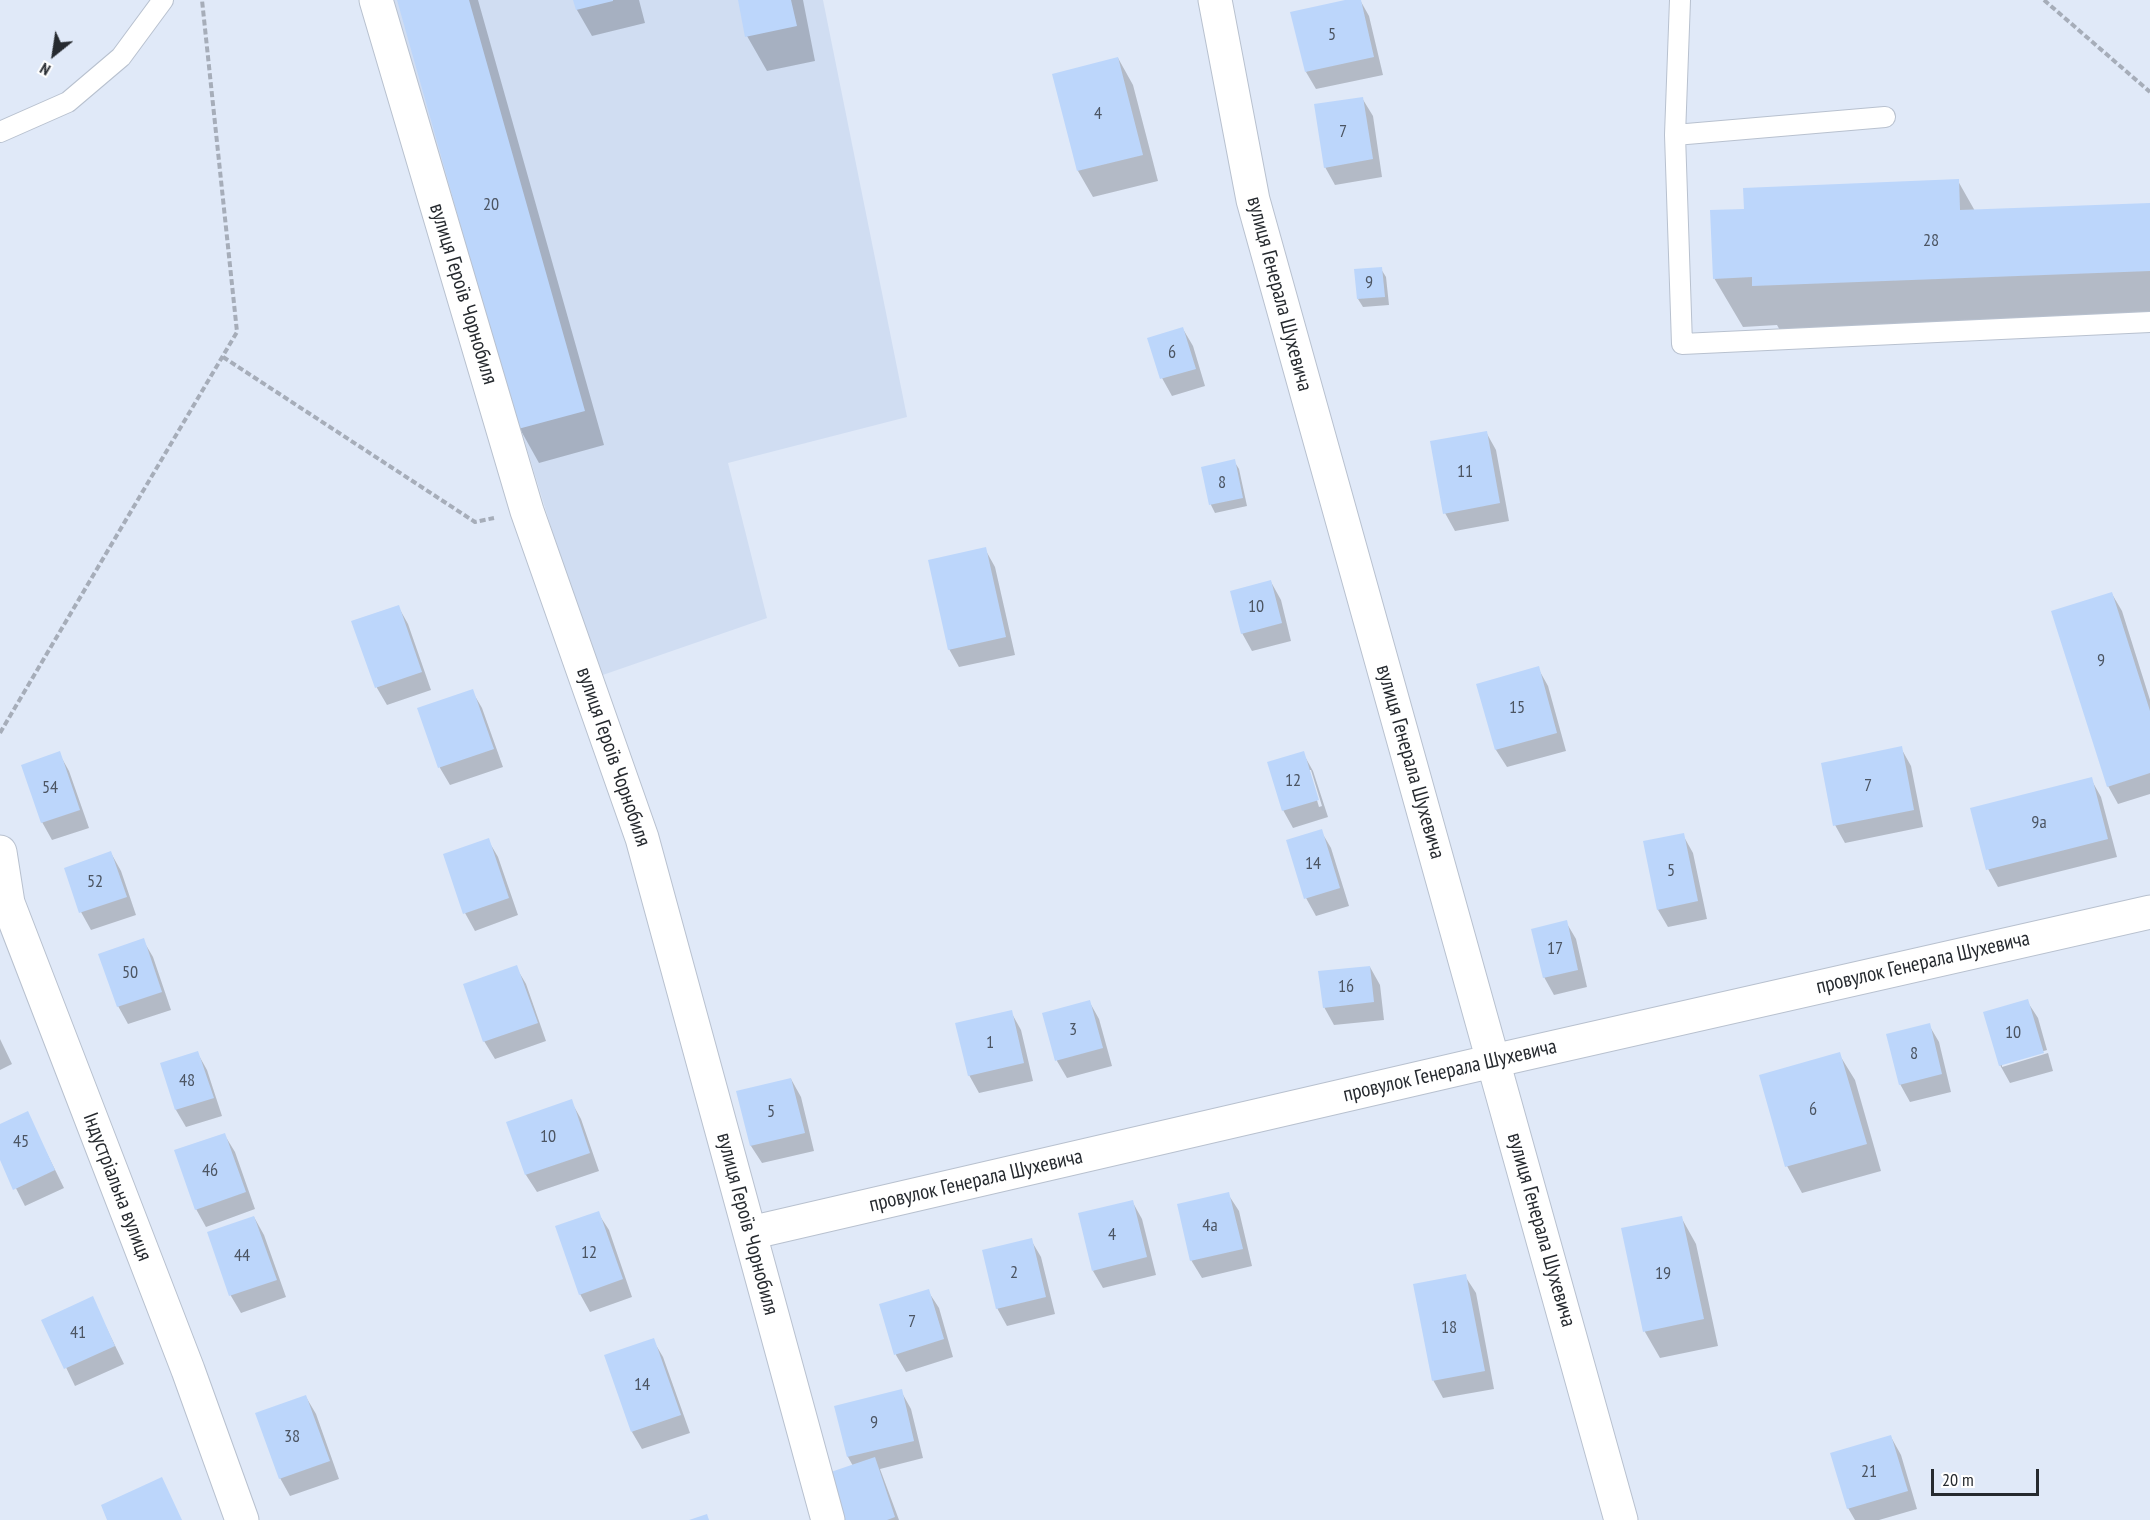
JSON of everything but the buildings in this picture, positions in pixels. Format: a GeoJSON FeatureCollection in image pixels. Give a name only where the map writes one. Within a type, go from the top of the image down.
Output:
{"type":"FeatureCollection","features":[{"type":"Feature","properties":{"kind":"street","name":"вулиця Героїв Чорнобиля"},"geometry":{"type":"LineString","coordinates":[[376,0],[528,511],[642,838],[828,1520]]}},
{"type":"Feature","properties":{"kind":"street","name":"вулиця Генерала Шухевича"},"geometry":{"type":"LineString","coordinates":[[1215,0],[1253,200],[1621,1520]]}},
{"type":"Feature","properties":{"kind":"street","name":"Індустріальна вулиця"},"geometry":{"type":"LineString","coordinates":[[0,852],[8,903],[188,1370],[242,1520]]}},
{"type":"Feature","properties":{"kind":"street","name":"провулок Генерала Шухевича"},"geometry":{"type":"LineString","coordinates":[[750,1233],[2150,912]]}},
{"type":"Feature","properties":{"kind":"lane"},"geometry":{"type":"LineString","coordinates":[[0,132],[68,102],[121,57],[163,0]]}},
{"type":"Feature","properties":{"kind":"lane"},"geometry":{"type":"LineString","coordinates":[[1680,0],[1676,135],[1682,344],[2150,322]]}},
{"type":"Feature","properties":{"kind":"lane"},"geometry":{"type":"LineString","coordinates":[[1676,135],[1885,117]]}},
{"type":"Feature","properties":{"kind":"path"},"geometry":{"type":"LineString","coordinates":[[0,733],[237,332],[202,0]]}},
{"type":"Feature","properties":{"kind":"path"},"geometry":{"type":"LineString","coordinates":[[2044,0],[2150,92]]}},
{"type":"Feature","properties":{"kind":"path"},"geometry":{"type":"LineString","coordinates":[[223,357],[475,522],[528,511]]}},
{"type":"Feature","properties":{"kind":"shaded area"},"geometry":{"type":"Polygon","coordinates":[[[389,0],[823,0],[907,417],[728,463],[767,618],[597,677],[389,0]]]}}]}
